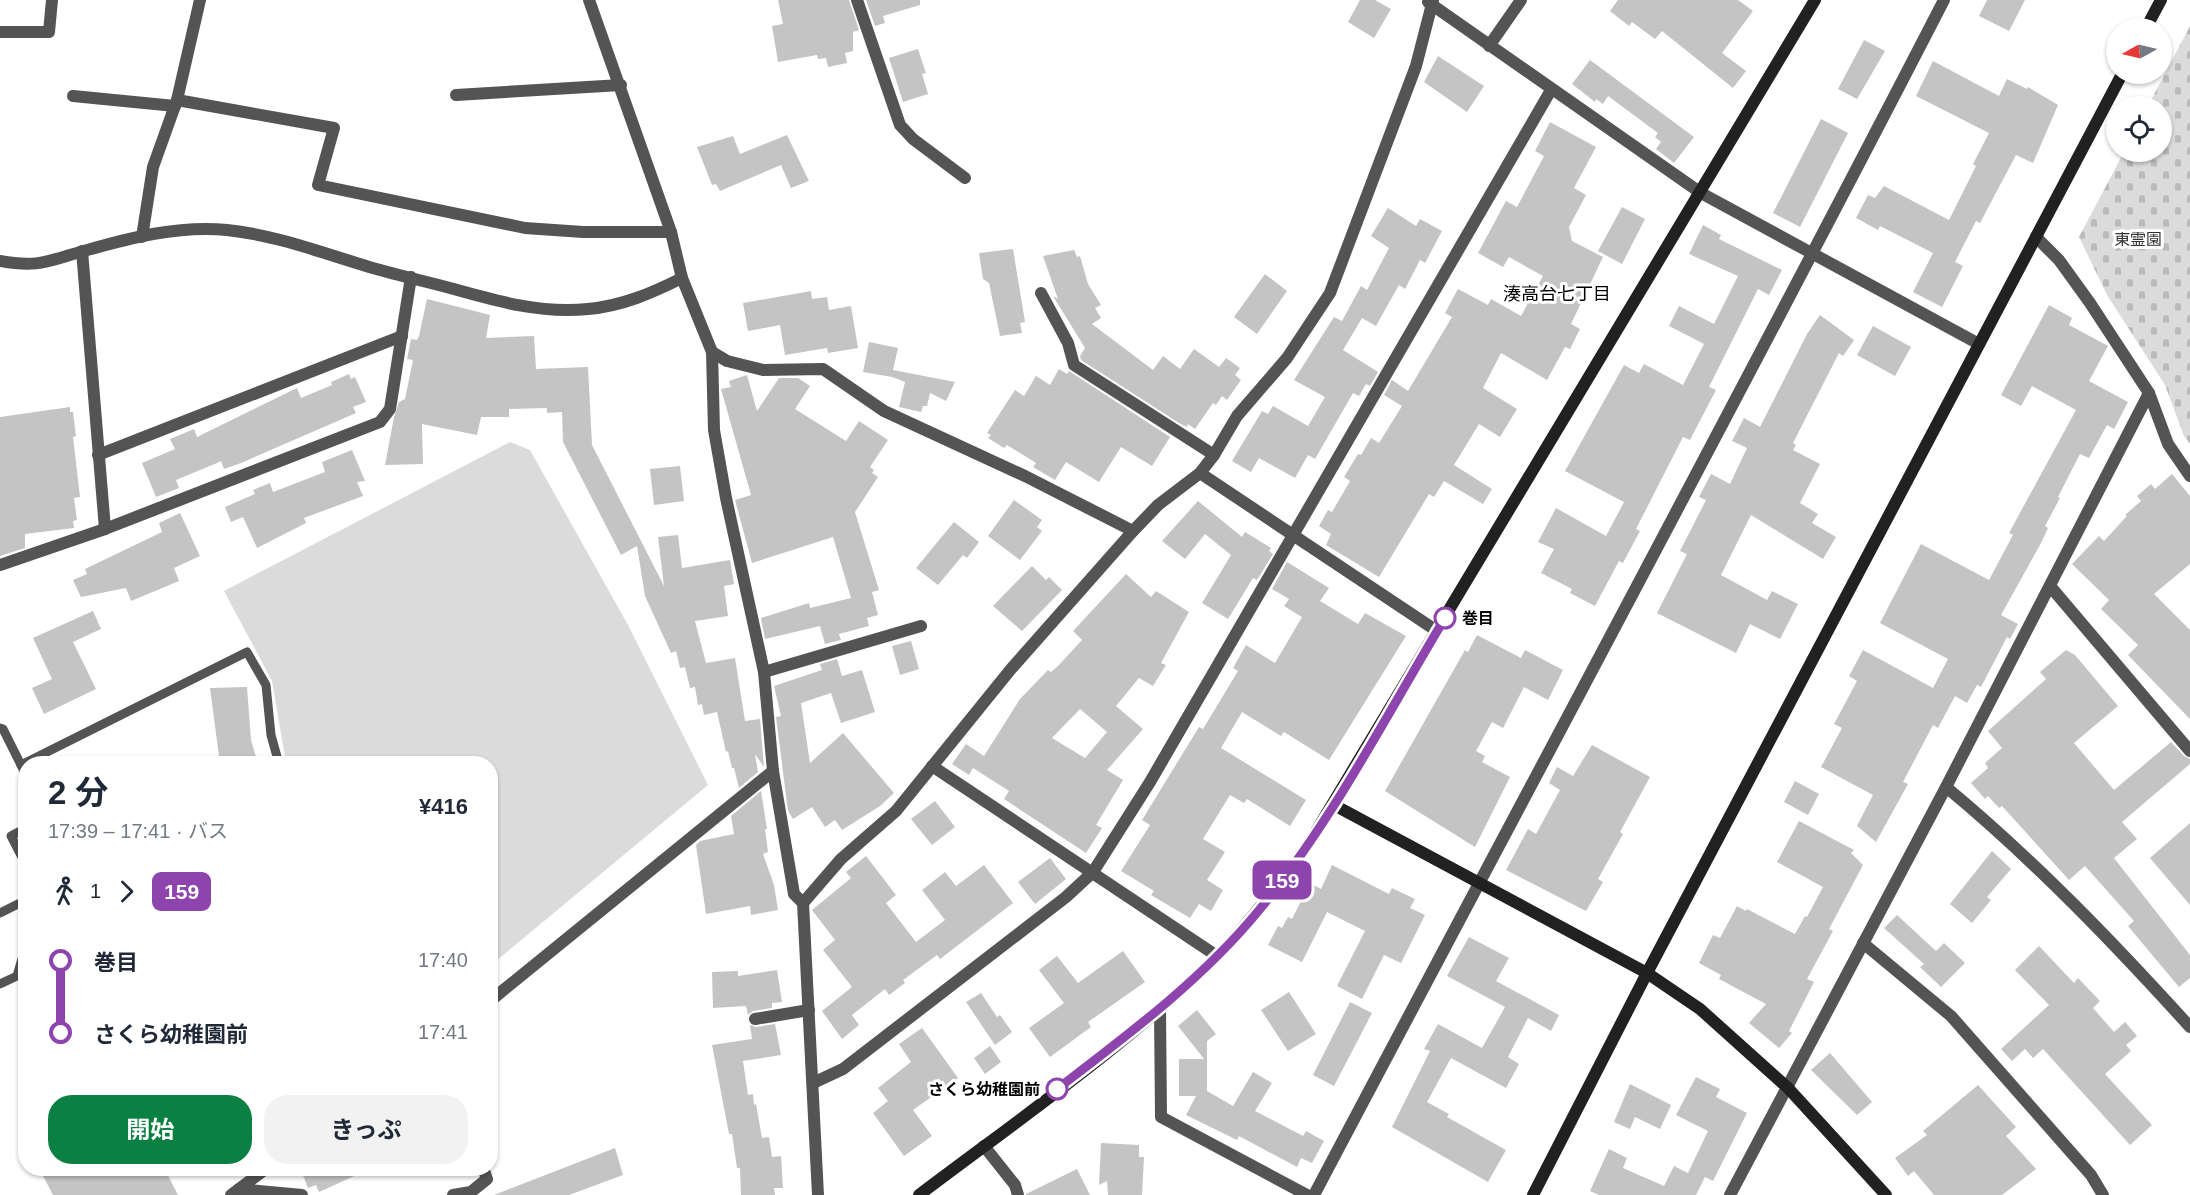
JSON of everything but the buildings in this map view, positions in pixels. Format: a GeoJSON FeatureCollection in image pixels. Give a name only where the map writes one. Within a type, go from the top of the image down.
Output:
{"type":"FeatureCollection","features":[{"type":"Feature","properties":{"kind":"street"},"geometry":{"type":"LineString","coordinates":[[0,32],[50,32],[52,0]]}},
{"type":"Feature","properties":{"kind":"street"},"geometry":{"type":"LineString","coordinates":[[142,237],[153,167],[176,103],[200,0]]}},
{"type":"Feature","properties":{"kind":"street"},"geometry":{"type":"LineString","coordinates":[[589,0],[621,85],[671,232],[682,278],[712,352],[714,430],[726,498],[764,672],[773,771],[794,894],[803,903],[818,1195]]}},
{"type":"Feature","properties":{"kind":"street"},"geometry":{"type":"LineString","coordinates":[[857,0],[900,125],[913,139],[965,178]]}},
{"type":"Feature","properties":{"kind":"street"},"geometry":{"type":"LineString","coordinates":[[1488,46],[1521,0]]}},
{"type":"Feature","properties":{"kind":"street"},"geometry":{"type":"LineString","coordinates":[[919,1195],[1160,1009],[1217,956],[1260,909],[1334,805],[1815,0]]}},
{"type":"Feature","properties":{"kind":"street"},"geometry":{"type":"LineString","coordinates":[[1314,1195],[1477,883],[1813,254],[1944,0]]}},
{"type":"Feature","properties":{"kind":"street"},"geometry":{"type":"LineString","coordinates":[[2151,18],[2161,0]]}},
{"type":"Feature","properties":{"kind":"street"},"geometry":{"type":"LineString","coordinates":[[803,903],[841,860],[896,811],[1011,669],[1133,531],[1158,505],[1200,473],[1214,455],[1237,416],[1287,358],[1329,293],[1416,66],[1430,2],[1488,46],[1701,193],[1979,344]]}},
{"type":"Feature","properties":{"kind":"street"},"geometry":{"type":"LineString","coordinates":[[1533,1195],[1647,973],[2117,84]]}},
{"type":"Feature","properties":{"kind":"street"},"geometry":{"type":"LineString","coordinates":[[456,95],[621,85]]}},
{"type":"Feature","properties":{"kind":"street"},"geometry":{"type":"LineString","coordinates":[[813,1083],[843,1069],[1066,897],[1093,872],[1150,782],[1551,90]]}},
{"type":"Feature","properties":{"kind":"street"},"geometry":{"type":"LineString","coordinates":[[73,96],[176,103],[334,128],[318,185],[525,228],[583,232],[671,232]]}},
{"type":"Feature","properties":{"kind":"street"},"geometry":{"type":"LineString","coordinates":[[0,261],[27,266],[43,265],[82,251],[142,237],[188,230],[226,230],[315,248],[364,266],[509,305],[550,310],[589,309],[629,301],[682,278]]}},
{"type":"Feature","properties":{"kind":"street"},"geometry":{"type":"LineString","coordinates":[[2036,237],[2059,260],[2149,393],[2168,444],[2190,477]]}},
{"type":"Feature","properties":{"kind":"street"},"geometry":{"type":"LineString","coordinates":[[82,251],[105,529]]}},
{"type":"Feature","properties":{"kind":"street"},"geometry":{"type":"LineString","coordinates":[[0,566],[105,529],[380,422],[390,409],[411,277]]}},
{"type":"Feature","properties":{"kind":"street"},"geometry":{"type":"LineString","coordinates":[[1041,293],[1068,343],[1074,365],[1214,455]]}},
{"type":"Feature","properties":{"kind":"street"},"geometry":{"type":"LineString","coordinates":[[98,455],[402,336]]}},
{"type":"Feature","properties":{"kind":"street"},"geometry":{"type":"LineString","coordinates":[[712,352],[727,362],[748,368],[823,369],[885,411],[1025,476],[1133,531]]}},
{"type":"Feature","properties":{"kind":"street"},"geometry":{"type":"LineString","coordinates":[[1730,1195],[1946,787],[2149,393]]}},
{"type":"Feature","properties":{"kind":"street"},"geometry":{"type":"LineString","coordinates":[[1200,473],[1437,631]]}},
{"type":"Feature","properties":{"kind":"street"},"geometry":{"type":"LineString","coordinates":[[2050,586],[2190,751]]}},
{"type":"Feature","properties":{"kind":"street"},"geometry":{"type":"LineString","coordinates":[[764,672],[921,626]]}},
{"type":"Feature","properties":{"kind":"street"},"geometry":{"type":"LineString","coordinates":[[932,766],[1217,956]]}},
{"type":"Feature","properties":{"kind":"street"},"geometry":{"type":"LineString","coordinates":[[498,994],[773,771]]}},
{"type":"Feature","properties":{"kind":"street"},"geometry":{"type":"LineString","coordinates":[[1946,787],[1999,831],[2117,946],[2190,1027]]}},
{"type":"Feature","properties":{"kind":"street"},"geometry":{"type":"LineString","coordinates":[[1334,805],[1647,973],[1700,1009],[1788,1088],[1886,1195]]}},
{"type":"Feature","properties":{"kind":"street"},"geometry":{"type":"LineString","coordinates":[[1863,943],[1951,1016],[2091,1175],[2103,1195]]}},
{"type":"Feature","properties":{"kind":"street"},"geometry":{"type":"LineString","coordinates":[[1160,1009],[1161,1117],[1306,1195]]}},
{"type":"Feature","properties":{"kind":"street"},"geometry":{"type":"LineString","coordinates":[[755,1018],[809,1010]]}},
{"type":"Feature","properties":{"kind":"street"},"geometry":{"type":"LineString","coordinates":[[984,1146],[1015,1185],[1018,1195]]}},
{"type":"Feature","properties":{"kind":"street"},"geometry":{"type":"LineString","coordinates":[[235,1192],[256,1176]]}},
{"type":"Feature","properties":{"kind":"street"},"geometry":{"type":"LineString","coordinates":[[453,1195],[472,1194],[486,1179],[485,1176]]}},
{"type":"Feature","properties":{"kind":"street"},"geometry":{"type":"LineString","coordinates":[[235,1192],[302,1195]]}},
{"type":"Feature","properties":{"kind":"lane"},"geometry":{"type":"LineString","coordinates":[[39,756],[247,652],[266,685],[271,735],[277,756]]}},
{"type":"Feature","properties":{"kind":"lane"},"geometry":{"type":"LineString","coordinates":[[0,728],[3,729],[18,759]]}},
{"type":"Feature","properties":{"kind":"lane"},"geometry":{"type":"LineString","coordinates":[[18,832],[11,836],[18,850]]}},
{"type":"Feature","properties":{"kind":"lane"},"geometry":{"type":"LineString","coordinates":[[0,913],[18,904]]}},
{"type":"Feature","properties":{"kind":"lane"},"geometry":{"type":"LineString","coordinates":[[0,984],[17,976],[18,973]]}},
{"type":"Feature","properties":{"kind":"green space","name":"東霊園"},"geometry":{"type":"Polygon","coordinates":[[[2190,26],[2190,444],[2184,436],[2165,385],[2107,295],[2079,237],[2119,162],[2172,162],[2172,96],[2153,96],[2160,84],[2172,84],[2172,60],[2190,26]]]}},
{"type":"Feature","properties":{"kind":"green space"},"geometry":{"type":"Polygon","coordinates":[[[510,442],[530,450],[628,625],[708,785],[498,959],[498,756],[285,756],[272,681],[224,591],[510,442]]]}},
{"type":"Feature","properties":{"kind":"bus line","name":"159"},"geometry":{"type":"LineString","coordinates":[[1057,1089],[1160,1009],[1217,956],[1260,909],[1334,805],[1445,618]]}},
{"type":"Feature","properties":{"kind":"place","name":"巻目"},"geometry":{"type":"Point","coordinates":[1445,618]}},
{"type":"Feature","properties":{"kind":"place","name":"さくら幼稚園前"},"geometry":{"type":"Point","coordinates":[1057,1089]}},
{"type":"Feature","properties":{"kind":"district","name":"湊高台七丁目"},"geometry":{"type":"Point","coordinates":[1557,294]}}]}
